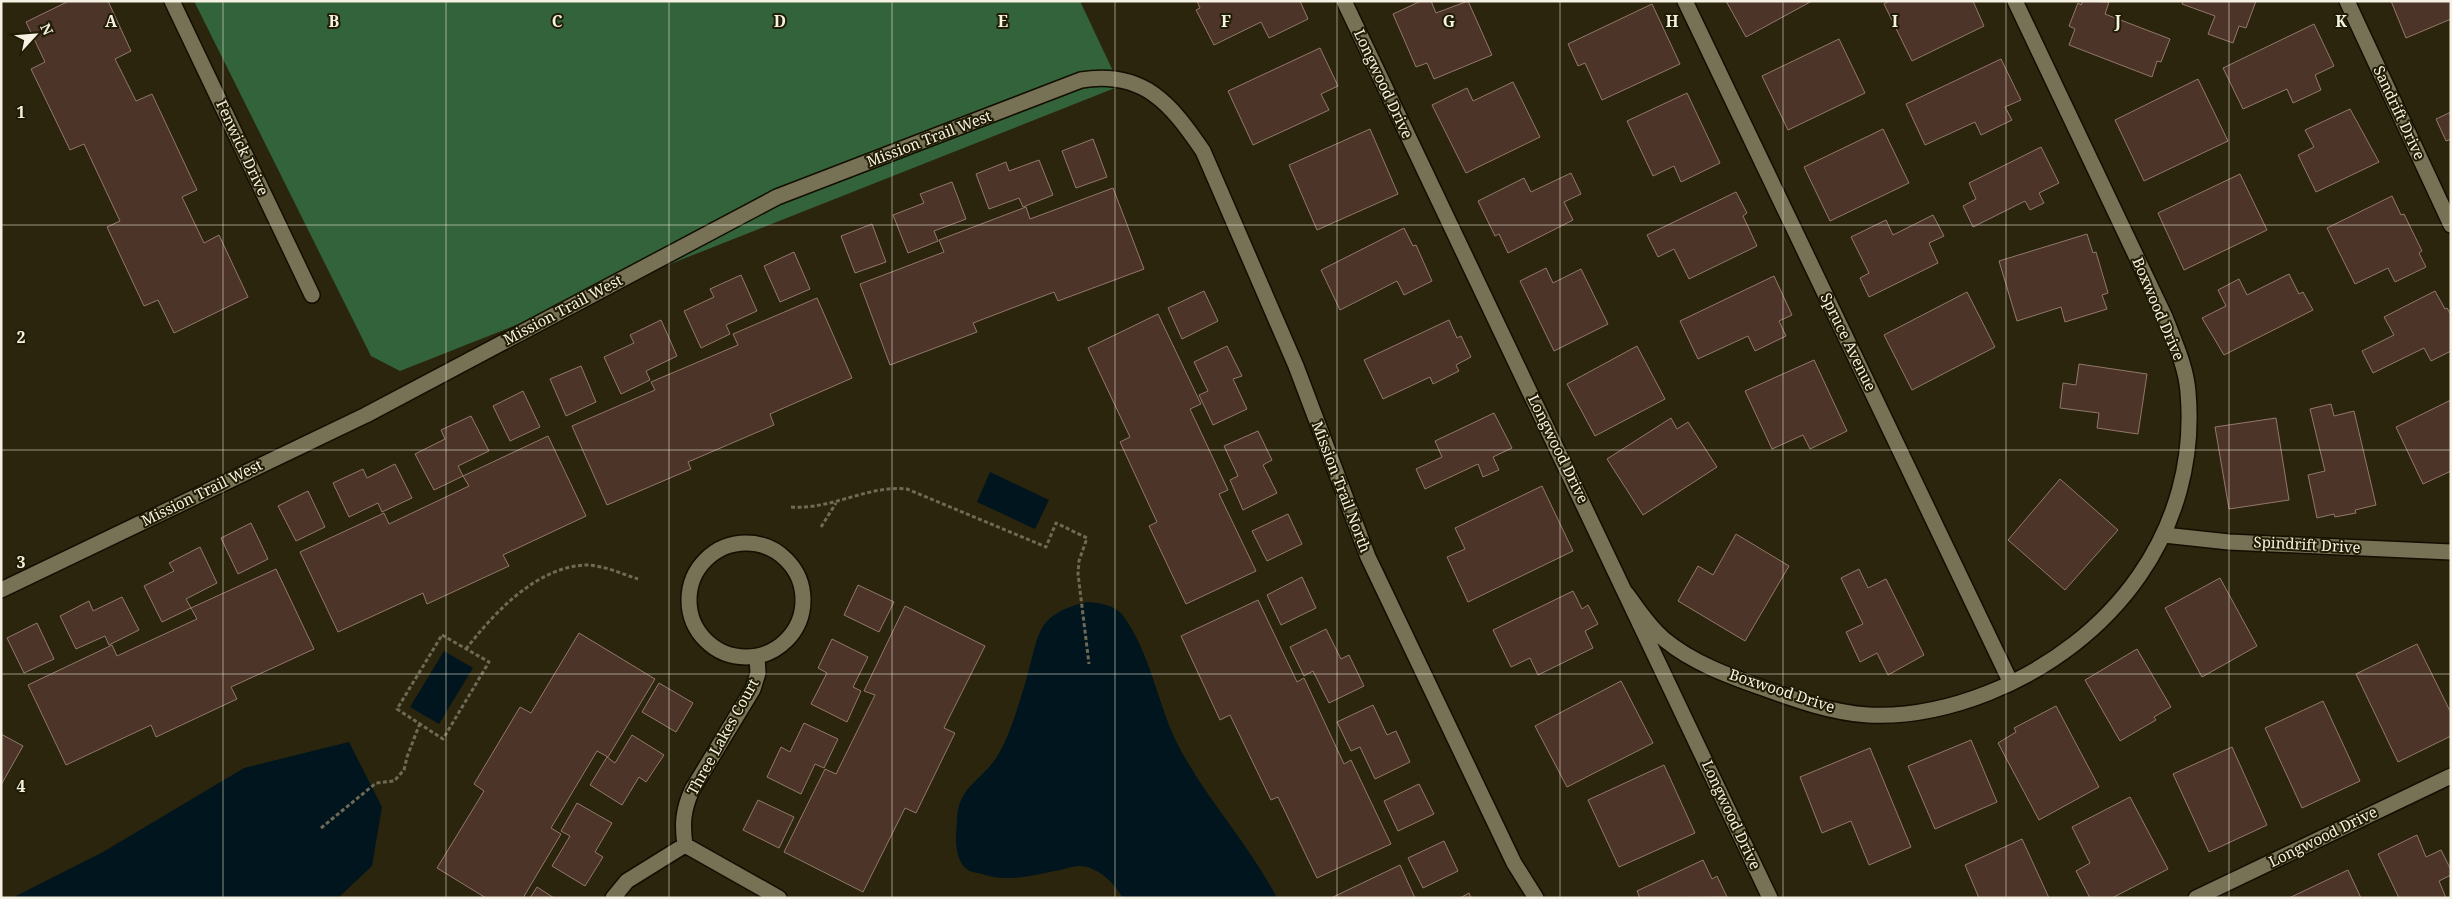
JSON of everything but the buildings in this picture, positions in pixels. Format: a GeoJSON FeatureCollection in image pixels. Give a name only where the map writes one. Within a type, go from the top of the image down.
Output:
{"type":"FeatureCollection","features":[{"type":"Feature","properties":{"kind":"street","name":"Fenwick Drive"},"geometry":{"type":"LineString","coordinates":[[172,1],[312,295]]}},
{"type":"Feature","properties":{"kind":"street","name":"Longwood Drive"},"geometry":{"type":"LineString","coordinates":[[1344,1],[1770,898]]}},
{"type":"Feature","properties":{"kind":"street"},"geometry":{"type":"LineString","coordinates":[[1351,1],[1362,39]]}},
{"type":"Feature","properties":{"kind":"street","name":"Spruce Avenue"},"geometry":{"type":"LineString","coordinates":[[1685,1],[2011,683]]}},
{"type":"Feature","properties":{"kind":"street","name":"Boxwood Drive"},"geometry":{"type":"LineString","coordinates":[[1626,593],[1645,620],[1664,640],[1684,653],[1739,679],[1796,699],[1836,710],[1868,715],[1910,714],[1973,698],[2011,683],[2050,662],[2081,641],[2128,591],[2164,535],[2181,489],[2188,454],[2188,389],[2181,358],[2164,317],[2015,1]]}},
{"type":"Feature","properties":{"kind":"street","name":"Sandrift Drive"},"geometry":{"type":"LineString","coordinates":[[2347,1],[2451,225]]}},
{"type":"Feature","properties":{"kind":"street","name":"Mission Trail West"},"geometry":{"type":"LineString","coordinates":[[1,590],[366,415],[777,197],[1081,80],[1115,79],[1141,85]]}},
{"type":"Feature","properties":{"kind":"street","name":"Mission Trail North"},"geometry":{"type":"LineString","coordinates":[[1141,85],[1165,101],[1203,150],[1296,366],[1368,557],[1514,863],[1536,898]]}},
{"type":"Feature","properties":{"kind":"street","name":"Spindrift Drive"},"geometry":{"type":"LineString","coordinates":[[2164,535],[2229,542],[2451,552]]}},
{"type":"Feature","properties":{"kind":"street","name":"Three Lakes Court"},"geometry":{"type":"LineString","coordinates":[[755,544],[776,552],[792,568],[801,588],[802,611],[794,632],[778,648],[757,657],[739,658],[721,652],[706,642],[691,618],[689,591],[695,574],[713,553],[732,545],[755,544]]}},
{"type":"Feature","properties":{"kind":"street","name":"Three Lakes Court"},"geometry":{"type":"LineString","coordinates":[[685,845],[682,823],[685,805],[692,790],[753,689],[758,673],[757,657]]}},
{"type":"Feature","properties":{"kind":"street","name":"Longwood Drive"},"geometry":{"type":"LineString","coordinates":[[2196,898],[2451,776]]}},
{"type":"Feature","properties":{"kind":"street"},"geometry":{"type":"LineString","coordinates":[[613,898],[627,881],[685,845],[779,898]]}},
{"type":"Feature","properties":{"kind":"path"},"geometry":{"type":"LineString","coordinates":[[791,507],[837,503],[883,489],[907,489],[1046,547],[1056,523],[1087,538],[1079,561],[1078,574],[1089,664]]}},
{"type":"Feature","properties":{"kind":"path"},"geometry":{"type":"LineString","coordinates":[[821,527],[837,503]]}},
{"type":"Feature","properties":{"kind":"path"},"geometry":{"type":"LineString","coordinates":[[466,649],[481,630],[518,595],[540,579],[557,572],[587,565],[638,579]]}},
{"type":"Feature","properties":{"kind":"path"},"geometry":{"type":"LineString","coordinates":[[442,634],[489,662],[443,739],[420,723],[397,709],[442,634]]}},
{"type":"Feature","properties":{"kind":"path"},"geometry":{"type":"LineString","coordinates":[[321,828],[376,784],[394,781],[399,776],[404,770],[406,757],[420,723]]}},
{"type":"Feature","properties":{"kind":"green space"},"geometry":{"type":"Polygon","coordinates":[[[194,1],[1080,1],[1120,86],[400,371],[371,356],[194,1]]]}},
{"type":"Feature","properties":{"kind":"water"},"geometry":{"type":"Polygon","coordinates":[[[990,472],[1049,500],[1035,529],[977,502],[990,472]]]}},
{"type":"Feature","properties":{"kind":"water"},"geometry":{"type":"Polygon","coordinates":[[[1087,602],[1103,604],[1117,610],[1133,631],[1147,662],[1169,726],[1187,762],[1253,858],[1277,898],[1123,898],[1105,876],[1086,867],[1074,866],[1031,876],[1002,878],[973,872],[963,866],[956,847],[958,809],[961,800],[996,758],[1005,741],[1016,713],[1041,630],[1047,621],[1056,614],[1069,607],[1087,602]]]}},
{"type":"Feature","properties":{"kind":"water"},"geometry":{"type":"Polygon","coordinates":[[[444,651],[473,668],[439,724],[410,707],[444,651]]]}},
{"type":"Feature","properties":{"kind":"water"},"geometry":{"type":"Polygon","coordinates":[[[349,742],[382,807],[372,866],[338,898],[12,898],[103,852],[244,768],[349,742]]]}}]}
